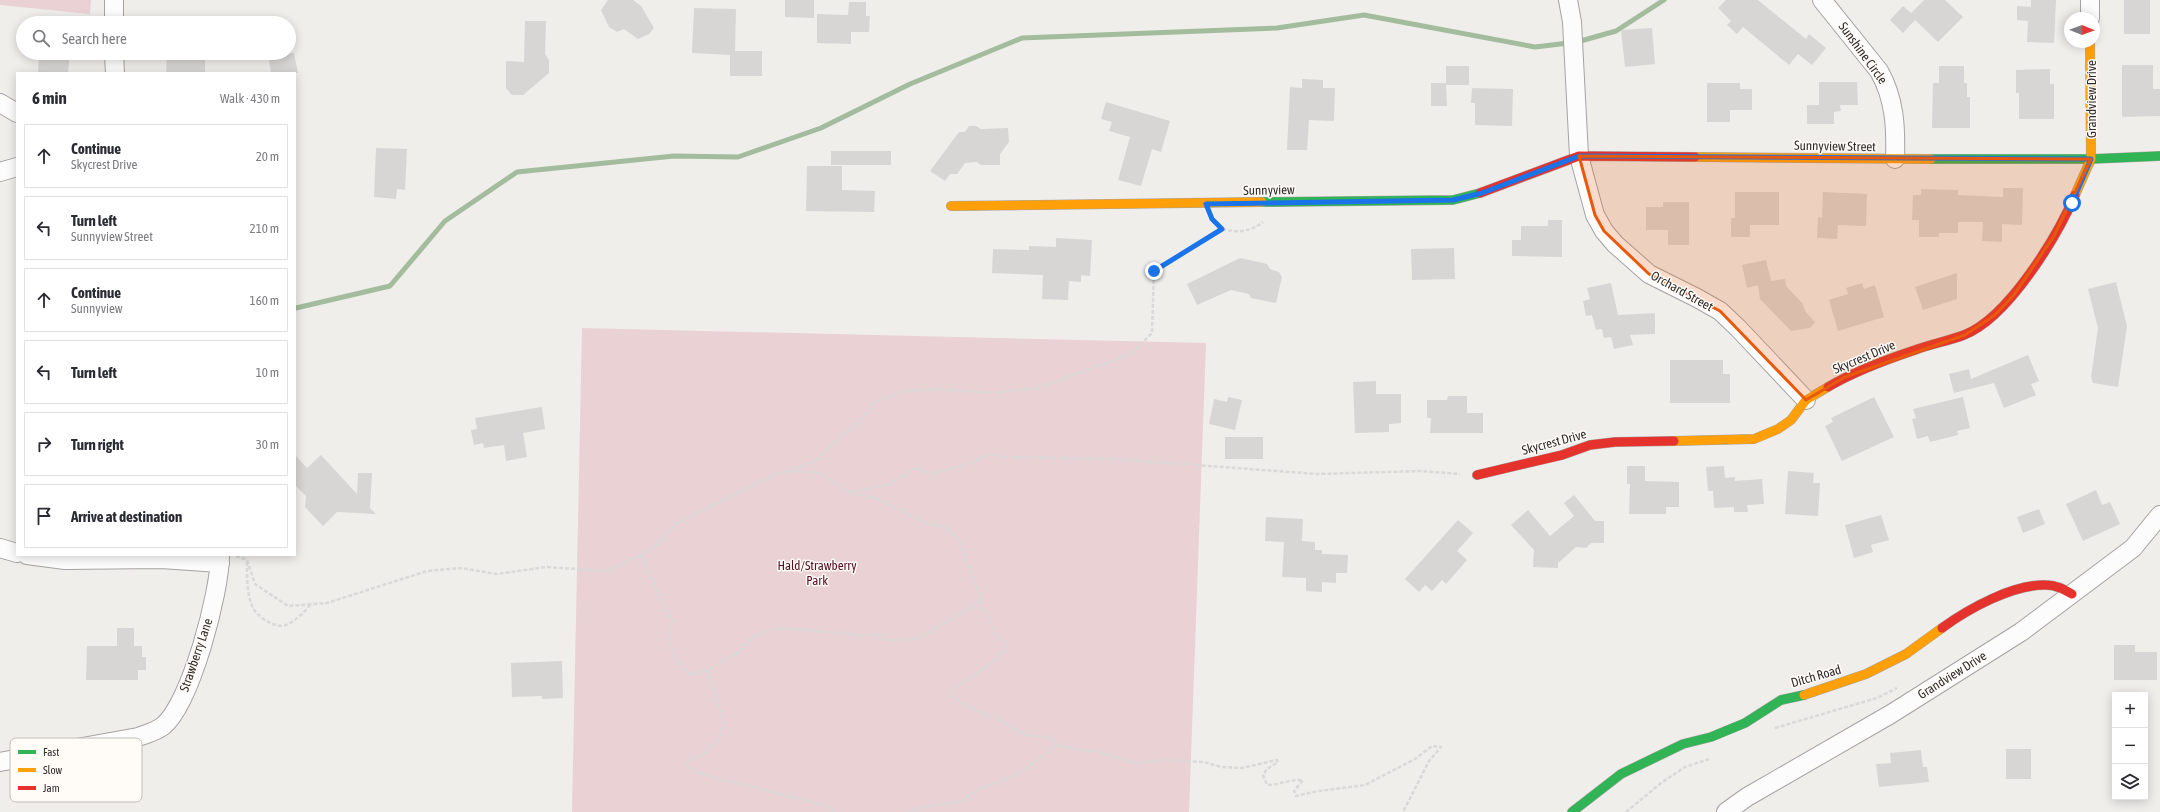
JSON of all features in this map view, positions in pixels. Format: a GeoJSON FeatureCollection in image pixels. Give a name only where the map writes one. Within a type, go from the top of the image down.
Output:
{"type":"FeatureCollection","features":[{"type":"Feature","properties":{"kind":"street"},"geometry":{"type":"LineString","coordinates":[[114,0],[114,16]]}},
{"type":"Feature","properties":{"kind":"street","name":"Orchard Street"},"geometry":{"type":"LineString","coordinates":[[1568,0],[1572,22],[1579,156],[1595,215],[1604,231],[1615,244],[1649,274],[1698,298],[1720,311],[1806,400]]}},
{"type":"Feature","properties":{"kind":"street","name":"Sunshine Circle"},"geometry":{"type":"LineString","coordinates":[[1822,0],[1879,71],[1887,84],[1891,96],[1896,131],[1895,159]]}},
{"type":"Feature","properties":{"kind":"street"},"geometry":{"type":"LineString","coordinates":[[2090,0],[2090,12]]}},
{"type":"Feature","properties":{"kind":"street","name":"Grandview Drive"},"geometry":{"type":"LineString","coordinates":[[2090,48],[2091,159]]}},
{"type":"Feature","properties":{"kind":"street"},"geometry":{"type":"LineString","coordinates":[[114,60],[114,72]]}},
{"type":"Feature","properties":{"kind":"street"},"geometry":{"type":"LineString","coordinates":[[0,103],[16,112]]}},
{"type":"Feature","properties":{"kind":"street","name":"Sunnyview Street"},"geometry":{"type":"LineString","coordinates":[[1579,156],[2091,159]]}},
{"type":"Feature","properties":{"kind":"street","name":"Sunnyview"},"geometry":{"type":"LineString","coordinates":[[951,206],[1453,200],[1482,193],[1579,156]]}},
{"type":"Feature","properties":{"kind":"street"},"geometry":{"type":"LineString","coordinates":[[2091,159],[2160,156]]}},
{"type":"Feature","properties":{"kind":"street","name":"Skycrest Drive"},"geometry":{"type":"LineString","coordinates":[[1477,475],[1562,456],[1590,445],[1615,442],[1754,439],[1778,429],[1791,420],[1806,400],[1845,377],[1914,350],[1965,335],[1978,328],[1995,315],[2014,295],[2054,236],[2072,203],[2091,159]]}},
{"type":"Feature","properties":{"kind":"street"},"geometry":{"type":"LineString","coordinates":[[0,172],[16,166]]}},
{"type":"Feature","properties":{"kind":"street","name":"Grandview Drive"},"geometry":{"type":"LineString","coordinates":[[1726,812],[1747,797],[1891,714],[2021,632],[2113,566],[2134,548],[2160,515]]}},
{"type":"Feature","properties":{"kind":"street"},"geometry":{"type":"LineString","coordinates":[[0,548],[16,552]]}},
{"type":"Feature","properties":{"kind":"street"},"geometry":{"type":"LineString","coordinates":[[35,556],[65,560],[225,558]]}},
{"type":"Feature","properties":{"kind":"street","name":"Strawberry Lane"},"geometry":{"type":"LineString","coordinates":[[132,738],[153,732],[163,726],[171,717],[186,689],[199,654],[225,558]]}},
{"type":"Feature","properties":{"kind":"street","name":"Ditch Road"},"geometry":{"type":"LineString","coordinates":[[1572,812],[1621,774],[1683,744],[1711,737],[1745,723],[1780,700],[1815,692],[1866,674],[1906,654],[1960,615],[1986,602],[2011,592],[2033,586],[2046,585],[2059,587],[2072,594]]}},
{"type":"Feature","properties":{"kind":"street","name":"Strawberry Lane"},"geometry":{"type":"LineString","coordinates":[[0,762],[10,760]]}},
{"type":"Feature","properties":{"kind":"path"},"geometry":{"type":"LineString","coordinates":[[247,560],[255,584],[288,606],[327,604],[427,571],[461,568],[497,574],[546,567],[608,570],[652,550],[678,522],[775,475],[816,461],[841,436],[859,422],[874,403],[900,392],[935,389],[997,393],[1041,387],[1131,354],[1152,333],[1154,271],[1222,229],[1212,219],[1206,204]]}},
{"type":"Feature","properties":{"kind":"path"},"geometry":{"type":"LineString","coordinates":[[848,492],[887,485],[917,468],[931,474],[972,463],[989,454],[1005,458],[1115,459],[1317,474],[1420,471],[1477,475]]}},
{"type":"Feature","properties":{"kind":"path"},"geometry":{"type":"LineString","coordinates":[[640,555],[648,568],[662,604],[673,620],[668,639],[677,660],[690,675],[708,670],[740,652],[754,637],[774,628],[838,632],[856,636],[877,635],[889,640],[917,639],[973,606],[981,598],[957,536],[943,527],[924,522],[876,498],[848,492],[819,473],[790,470]]}},
{"type":"Feature","properties":{"kind":"path"},"geometry":{"type":"LineString","coordinates":[[225,558],[247,560]]}},
{"type":"Feature","properties":{"kind":"path"},"geometry":{"type":"LineString","coordinates":[[247,560],[252,606],[257,615],[275,624],[285,625],[307,609],[310,605]]}},
{"type":"Feature","properties":{"kind":"path"},"geometry":{"type":"LineString","coordinates":[[978,601],[980,607],[987,612],[991,620],[993,632],[1005,642],[1007,647],[1004,653],[953,688],[951,694],[958,702],[1016,727],[1023,735],[1047,737],[1058,744],[1080,751],[1097,751],[1134,763],[1160,760],[1204,762],[1221,767],[1242,768],[1277,760],[1278,762],[1267,769],[1263,776],[1264,782],[1267,785],[1272,785],[1293,779],[1303,780],[1294,791],[1296,796],[1300,797],[1318,791],[1365,785],[1415,760],[1432,746],[1441,747],[1429,761],[1403,812]]}},
{"type":"Feature","properties":{"kind":"path"},"geometry":{"type":"LineString","coordinates":[[708,670],[716,693],[716,700],[721,708],[725,723],[717,740],[709,750],[685,764],[698,773],[827,806],[835,812]]}},
{"type":"Feature","properties":{"kind":"path"},"geometry":{"type":"LineString","coordinates":[[909,812],[924,807],[962,801],[980,788],[1010,778],[1027,768],[1058,744]]}},
{"type":"Feature","properties":{"kind":"highlighted area"},"geometry":{"type":"Polygon","coordinates":[[[1579,156],[2091,159],[2054,236],[2014,295],[1995,315],[1965,335],[1845,377],[1806,400],[1720,311],[1649,274],[1604,231],[1595,215],[1579,156]]]}},
{"type":"Feature","properties":{"kind":"green space"},"geometry":{"type":"Polygon","coordinates":[[[0,0],[91,0],[90,14],[0,5],[0,0]]]}},
{"type":"Feature","properties":{"kind":"green space","name":"Hald/Strawberry Park"},"geometry":{"type":"Polygon","coordinates":[[[582,328],[1206,343],[1189,812],[572,812],[582,328]]]}},
{"type":"Feature","properties":{"kind":"building"},"geometry":{"type":"Polygon","coordinates":[[[608,0],[633,0],[641,6],[654,28],[649,34],[638,39],[624,29],[617,32],[609,27],[601,10],[608,0]]]}},
{"type":"Feature","properties":{"kind":"building"},"geometry":{"type":"Polygon","coordinates":[[[785,0],[814,0],[814,18],[785,17],[785,0]]]}},
{"type":"Feature","properties":{"kind":"building"},"geometry":{"type":"Polygon","coordinates":[[[1726,0],[1758,0],[1806,39],[1809,34],[1826,48],[1812,65],[1798,54],[1789,65],[1743,27],[1737,34],[1727,25],[1731,21],[1718,8],[1726,0]]]}},
{"type":"Feature","properties":{"kind":"building"},"geometry":{"type":"Polygon","coordinates":[[[1924,0],[1945,0],[1963,17],[1938,42],[1915,20],[1903,33],[1890,20],[1903,6],[1911,13],[1924,0]]]}},
{"type":"Feature","properties":{"kind":"building"},"geometry":{"type":"Polygon","coordinates":[[[2031,0],[2056,0],[2054,43],[2027,42],[2028,21],[2017,20],[2017,6],[2031,7],[2031,0]]]}},
{"type":"Feature","properties":{"kind":"building"},"geometry":{"type":"Polygon","coordinates":[[[2124,0],[2150,0],[2150,34],[2124,34],[2124,0]]]}},
{"type":"Feature","properties":{"kind":"building"},"geometry":{"type":"Polygon","coordinates":[[[849,2],[866,2],[866,16],[870,16],[869,32],[851,32],[851,44],[817,43],[817,14],[848,15],[849,2]]]}},
{"type":"Feature","properties":{"kind":"building"},"geometry":{"type":"Polygon","coordinates":[[[694,8],[736,9],[735,51],[762,51],[762,76],[730,76],[730,55],[692,53],[694,8]]]}},
{"type":"Feature","properties":{"kind":"building"},"geometry":{"type":"Polygon","coordinates":[[[525,21],[546,21],[545,54],[549,60],[549,73],[523,95],[512,95],[506,88],[506,61],[524,62],[525,21]]]}},
{"type":"Feature","properties":{"kind":"building"},"geometry":{"type":"Polygon","coordinates":[[[1652,28],[1655,64],[1625,67],[1621,30],[1652,28]]]}},
{"type":"Feature","properties":{"kind":"building"},"geometry":{"type":"Polygon","coordinates":[[[39,60],[69,60],[68,72],[38,72],[39,60]]]}},
{"type":"Feature","properties":{"kind":"building"},"geometry":{"type":"Polygon","coordinates":[[[167,60],[205,60],[205,72],[166,72],[167,60]]]}},
{"type":"Feature","properties":{"kind":"building"},"geometry":{"type":"Polygon","coordinates":[[[269,60],[295,60],[298,73],[271,72],[269,60]]]}},
{"type":"Feature","properties":{"kind":"building"},"geometry":{"type":"Polygon","coordinates":[[[2122,65],[2153,65],[2153,89],[2160,89],[2160,116],[2122,117],[2122,65]]]}},
{"type":"Feature","properties":{"kind":"building"},"geometry":{"type":"Polygon","coordinates":[[[1446,66],[1469,66],[1469,85],[1446,85],[1447,106],[1431,106],[1431,83],[1446,83],[1446,66]]]}},
{"type":"Feature","properties":{"kind":"building"},"geometry":{"type":"Polygon","coordinates":[[[1939,66],[1964,66],[1964,83],[1967,83],[1967,97],[1970,97],[1970,128],[1932,128],[1933,83],[1939,83],[1939,66]]]}},
{"type":"Feature","properties":{"kind":"building"},"geometry":{"type":"Polygon","coordinates":[[[2050,69],[2050,84],[2054,84],[2054,119],[2019,119],[2019,93],[2016,93],[2016,70],[2050,69]]]}},
{"type":"Feature","properties":{"kind":"building"},"geometry":{"type":"Polygon","coordinates":[[[1302,79],[1323,80],[1323,88],[1335,88],[1334,121],[1309,120],[1307,150],[1287,150],[1290,87],[1302,88],[1302,79]]]}},
{"type":"Feature","properties":{"kind":"building"},"geometry":{"type":"Polygon","coordinates":[[[1819,82],[1857,82],[1858,105],[1840,105],[1841,111],[1834,112],[1834,124],[1807,124],[1807,105],[1819,105],[1819,82]]]}},
{"type":"Feature","properties":{"kind":"building"},"geometry":{"type":"Polygon","coordinates":[[[1707,83],[1740,83],[1740,89],[1752,89],[1752,110],[1730,110],[1730,122],[1707,122],[1707,83]]]}},
{"type":"Feature","properties":{"kind":"building"},"geometry":{"type":"Polygon","coordinates":[[[1472,88],[1513,89],[1512,126],[1475,125],[1475,103],[1471,103],[1472,88]]]}},
{"type":"Feature","properties":{"kind":"building"},"geometry":{"type":"Polygon","coordinates":[[[1106,102],[1170,121],[1161,152],[1152,149],[1141,186],[1118,180],[1130,137],[1109,131],[1112,122],[1101,119],[1106,102]]]}},
{"type":"Feature","properties":{"kind":"building"},"geometry":{"type":"Polygon","coordinates":[[[969,126],[976,126],[981,129],[1008,128],[1009,142],[1000,154],[1000,165],[981,165],[977,162],[965,163],[957,174],[950,174],[945,181],[930,171],[959,132],[965,132],[969,126]]]}},
{"type":"Feature","properties":{"kind":"building"},"geometry":{"type":"Polygon","coordinates":[[[376,148],[407,149],[405,190],[397,189],[396,199],[374,197],[376,148]]]}},
{"type":"Feature","properties":{"kind":"building"},"geometry":{"type":"Polygon","coordinates":[[[831,151],[891,151],[891,165],[831,165],[831,151]]]}},
{"type":"Feature","properties":{"kind":"building"},"geometry":{"type":"Polygon","coordinates":[[[807,166],[842,166],[842,190],[875,191],[874,212],[806,211],[807,166]]]}},
{"type":"Feature","properties":{"kind":"building"},"geometry":{"type":"Polygon","coordinates":[[[2003,188],[2023,188],[2022,225],[2002,224],[2002,242],[1982,241],[1983,222],[1958,222],[1958,233],[1939,233],[1939,237],[1919,237],[1919,220],[1912,220],[1913,195],[1921,195],[1921,189],[1958,190],[1958,195],[2003,197],[2003,188]]]}},
{"type":"Feature","properties":{"kind":"building"},"geometry":{"type":"Polygon","coordinates":[[[1735,192],[1779,192],[1779,225],[1750,225],[1750,237],[1731,237],[1731,218],[1735,218],[1735,192]]]}},
{"type":"Feature","properties":{"kind":"building"},"geometry":{"type":"Polygon","coordinates":[[[1823,192],[1867,194],[1866,226],[1838,225],[1837,239],[1817,238],[1818,217],[1822,218],[1823,192]]]}},
{"type":"Feature","properties":{"kind":"building"},"geometry":{"type":"Polygon","coordinates":[[[1663,202],[1689,202],[1689,245],[1668,245],[1668,230],[1646,230],[1646,207],[1663,207],[1663,202]]]}},
{"type":"Feature","properties":{"kind":"building"},"geometry":{"type":"Polygon","coordinates":[[[1548,220],[1562,220],[1562,257],[1512,256],[1512,240],[1521,240],[1521,226],[1548,226],[1548,220]]]}},
{"type":"Feature","properties":{"kind":"building"},"geometry":{"type":"Polygon","coordinates":[[[1056,238],[1092,240],[1090,276],[1081,275],[1081,282],[1069,281],[1068,300],[1042,299],[1043,275],[992,273],[993,249],[1029,250],[1029,246],[1056,247],[1056,238]]]}},
{"type":"Feature","properties":{"kind":"building"},"geometry":{"type":"Polygon","coordinates":[[[1454,248],[1455,279],[1412,280],[1411,249],[1454,248]]]}},
{"type":"Feature","properties":{"kind":"building"},"geometry":{"type":"Polygon","coordinates":[[[1240,258],[1267,264],[1270,269],[1279,272],[1282,277],[1276,303],[1251,298],[1249,294],[1231,290],[1197,305],[1187,284],[1240,258]]]}},
{"type":"Feature","properties":{"kind":"building"},"geometry":{"type":"Polygon","coordinates":[[[1766,260],[1771,281],[1785,279],[1786,286],[1803,304],[1805,311],[1815,322],[1810,328],[1791,331],[1760,299],[1758,285],[1747,288],[1742,265],[1766,260]]]}},
{"type":"Feature","properties":{"kind":"building"},"geometry":{"type":"Polygon","coordinates":[[[1957,273],[1957,299],[1923,310],[1915,287],[1957,273]]]}},
{"type":"Feature","properties":{"kind":"building"},"geometry":{"type":"Polygon","coordinates":[[[2116,282],[2127,326],[2118,387],[2093,383],[2091,377],[2098,328],[2088,289],[2116,282]]]}},
{"type":"Feature","properties":{"kind":"building"},"geometry":{"type":"Polygon","coordinates":[[[1611,283],[1618,315],[1655,313],[1655,334],[1630,335],[1633,345],[1614,349],[1611,337],[1604,338],[1602,329],[1596,330],[1592,315],[1586,316],[1583,301],[1590,299],[1587,288],[1611,283]]]}},
{"type":"Feature","properties":{"kind":"building"},"geometry":{"type":"Polygon","coordinates":[[[1862,283],[1864,289],[1875,285],[1884,317],[1838,331],[1829,300],[1848,294],[1846,288],[1862,283]]]}},
{"type":"Feature","properties":{"kind":"building"},"geometry":{"type":"Polygon","coordinates":[[[2028,355],[2039,381],[2031,384],[2036,395],[2004,408],[1994,383],[1954,393],[1949,374],[1969,369],[1971,379],[2028,355]]]}},
{"type":"Feature","properties":{"kind":"building"},"geometry":{"type":"Polygon","coordinates":[[[1670,360],[1723,360],[1723,374],[1730,374],[1730,403],[1670,403],[1670,360]]]}},
{"type":"Feature","properties":{"kind":"building"},"geometry":{"type":"Polygon","coordinates":[[[1376,381],[1376,394],[1401,394],[1401,423],[1389,424],[1389,432],[1355,433],[1353,382],[1376,381]]]}},
{"type":"Feature","properties":{"kind":"building"},"geometry":{"type":"Polygon","coordinates":[[[1448,396],[1467,396],[1467,413],[1483,413],[1483,433],[1430,433],[1431,418],[1427,418],[1427,400],[1447,400],[1448,396]]]}},
{"type":"Feature","properties":{"kind":"building"},"geometry":{"type":"Polygon","coordinates":[[[1228,397],[1242,400],[1235,430],[1209,424],[1214,399],[1227,402],[1228,397]]]}},
{"type":"Feature","properties":{"kind":"building"},"geometry":{"type":"Polygon","coordinates":[[[1874,397],[1894,437],[1842,461],[1825,426],[1833,422],[1831,418],[1874,397]]]}},
{"type":"Feature","properties":{"kind":"building"},"geometry":{"type":"Polygon","coordinates":[[[1963,397],[1970,428],[1957,431],[1958,435],[1930,442],[1928,436],[1917,439],[1912,419],[1916,418],[1913,409],[1963,397]]]}},
{"type":"Feature","properties":{"kind":"building"},"geometry":{"type":"Polygon","coordinates":[[[542,407],[545,429],[523,433],[527,457],[506,461],[504,445],[484,448],[483,443],[474,445],[471,430],[477,429],[475,418],[542,407]]]}},
{"type":"Feature","properties":{"kind":"building"},"geometry":{"type":"Polygon","coordinates":[[[1225,437],[1263,437],[1263,459],[1225,459],[1225,437]]]}},
{"type":"Feature","properties":{"kind":"building"},"geometry":{"type":"Polygon","coordinates":[[[321,455],[357,494],[358,473],[372,473],[370,508],[376,514],[337,512],[323,526],[305,507],[306,496],[296,486],[296,456],[307,468],[321,455]]]}},
{"type":"Feature","properties":{"kind":"building"},"geometry":{"type":"Polygon","coordinates":[[[1627,466],[1645,466],[1645,481],[1679,482],[1679,507],[1666,507],[1666,514],[1629,514],[1630,484],[1627,484],[1627,466]]]}},
{"type":"Feature","properties":{"kind":"building"},"geometry":{"type":"Polygon","coordinates":[[[1724,466],[1725,478],[1735,477],[1735,481],[1762,479],[1764,504],[1747,505],[1748,512],[1734,512],[1734,507],[1714,508],[1713,491],[1708,491],[1706,467],[1724,466]]]}},
{"type":"Feature","properties":{"kind":"building"},"geometry":{"type":"Polygon","coordinates":[[[1788,471],[1814,473],[1813,483],[1820,483],[1818,516],[1785,514],[1788,471]]]}},
{"type":"Feature","properties":{"kind":"building"},"geometry":{"type":"Polygon","coordinates":[[[2096,490],[2102,505],[2110,502],[2120,524],[2083,541],[2066,504],[2096,490]]]}},
{"type":"Feature","properties":{"kind":"building"},"geometry":{"type":"Polygon","coordinates":[[[1574,495],[1595,521],[1604,521],[1604,543],[1591,543],[1586,548],[1576,547],[1558,563],[1558,568],[1533,567],[1534,550],[1511,525],[1528,510],[1550,536],[1574,516],[1564,503],[1574,495]]]}},
{"type":"Feature","properties":{"kind":"building"},"geometry":{"type":"Polygon","coordinates":[[[2039,509],[2045,524],[2023,533],[2017,517],[2039,509]]]}},
{"type":"Feature","properties":{"kind":"building"},"geometry":{"type":"Polygon","coordinates":[[[1881,515],[1889,540],[1871,545],[1873,552],[1854,558],[1845,525],[1881,515]]]}},
{"type":"Feature","properties":{"kind":"building"},"geometry":{"type":"Polygon","coordinates":[[[1266,517],[1303,519],[1302,541],[1315,542],[1315,550],[1322,550],[1322,554],[1348,555],[1347,573],[1336,573],[1336,583],[1322,582],[1322,592],[1306,591],[1306,578],[1282,577],[1284,542],[1265,541],[1266,517]]]}},
{"type":"Feature","properties":{"kind":"building"},"geometry":{"type":"Polygon","coordinates":[[[1458,520],[1473,533],[1457,551],[1467,560],[1446,584],[1442,580],[1432,591],[1425,585],[1419,592],[1405,579],[1458,520]]]}},
{"type":"Feature","properties":{"kind":"building"},"geometry":{"type":"Polygon","coordinates":[[[117,628],[134,628],[134,646],[142,646],[142,657],[146,657],[146,670],[138,670],[138,680],[86,680],[87,646],[117,646],[117,628]]]}},
{"type":"Feature","properties":{"kind":"building"},"geometry":{"type":"Polygon","coordinates":[[[2114,645],[2135,645],[2135,652],[2157,652],[2157,680],[2114,680],[2114,645]]]}},
{"type":"Feature","properties":{"kind":"building"},"geometry":{"type":"Polygon","coordinates":[[[562,661],[563,698],[542,699],[542,696],[512,697],[511,663],[562,661]]]}},
{"type":"Feature","properties":{"kind":"building"},"geometry":{"type":"Polygon","coordinates":[[[2006,749],[2031,749],[2031,779],[2006,779],[2006,749]]]}},
{"type":"Feature","properties":{"kind":"building"},"geometry":{"type":"Polygon","coordinates":[[[1921,750],[1923,767],[1927,767],[1929,782],[1879,787],[1876,764],[1891,763],[1890,753],[1921,750]]]}},
{"type":"Feature","properties":{"kind":"waterway"},"geometry":{"type":"LineString","coordinates":[[296,308],[390,286],[445,221],[517,172],[674,156],[738,157],[821,128],[910,84],[1022,38],[1277,28],[1364,15],[1535,47],[1577,42],[1616,31],[1664,0]]}},
{"type":"Feature","properties":{"kind":"traffic: fast"},"geometry":{"type":"LineString","coordinates":[[1931,159],[2091,159],[2160,156]]}},
{"type":"Feature","properties":{"kind":"traffic: fast"},"geometry":{"type":"LineString","coordinates":[[1262,202],[1453,200],[1480,193]]}},
{"type":"Feature","properties":{"kind":"traffic: fast"},"geometry":{"type":"LineString","coordinates":[[1572,812],[1621,774],[1683,744],[1711,737],[1745,723],[1781,700],[1804,695]]}},
{"type":"Feature","properties":{"kind":"traffic: slow"},"geometry":{"type":"LineString","coordinates":[[2075,195],[2091,159],[2090,48]]}},
{"type":"Feature","properties":{"kind":"traffic: slow"},"geometry":{"type":"LineString","coordinates":[[1695,157],[1931,159]]}},
{"type":"Feature","properties":{"kind":"traffic: slow"},"geometry":{"type":"LineString","coordinates":[[951,206],[1262,202]]}},
{"type":"Feature","properties":{"kind":"traffic: slow"},"geometry":{"type":"LineString","coordinates":[[1674,441],[1754,439],[1778,429],[1791,420],[1806,400],[1828,387]]}},
{"type":"Feature","properties":{"kind":"traffic: slow"},"geometry":{"type":"LineString","coordinates":[[1804,695],[1866,674],[1906,654],[1942,628]]}},
{"type":"Feature","properties":{"kind":"traffic: jam"},"geometry":{"type":"LineString","coordinates":[[1480,193],[1579,156],[1695,157]]}},
{"type":"Feature","properties":{"kind":"traffic: jam"},"geometry":{"type":"LineString","coordinates":[[1828,387],[1870,366],[1964,335],[1981,326],[2014,294],[2029,274],[2044,253],[2075,195]]}},
{"type":"Feature","properties":{"kind":"traffic: jam"},"geometry":{"type":"LineString","coordinates":[[1477,475],[1562,455],[1590,445],[1615,442],[1674,441]]}},
{"type":"Feature","properties":{"kind":"traffic: jam"},"geometry":{"type":"LineString","coordinates":[[1942,628],[1991,599],[2019,589],[2050,585],[2072,594]]}},
{"type":"Feature","properties":{"kind":"route"},"geometry":{"type":"LineString","coordinates":[[1154,271],[1222,229],[1212,219],[1206,204],[1453,200],[1482,193],[1579,156],[2091,159],[2072,203]]}}]}
